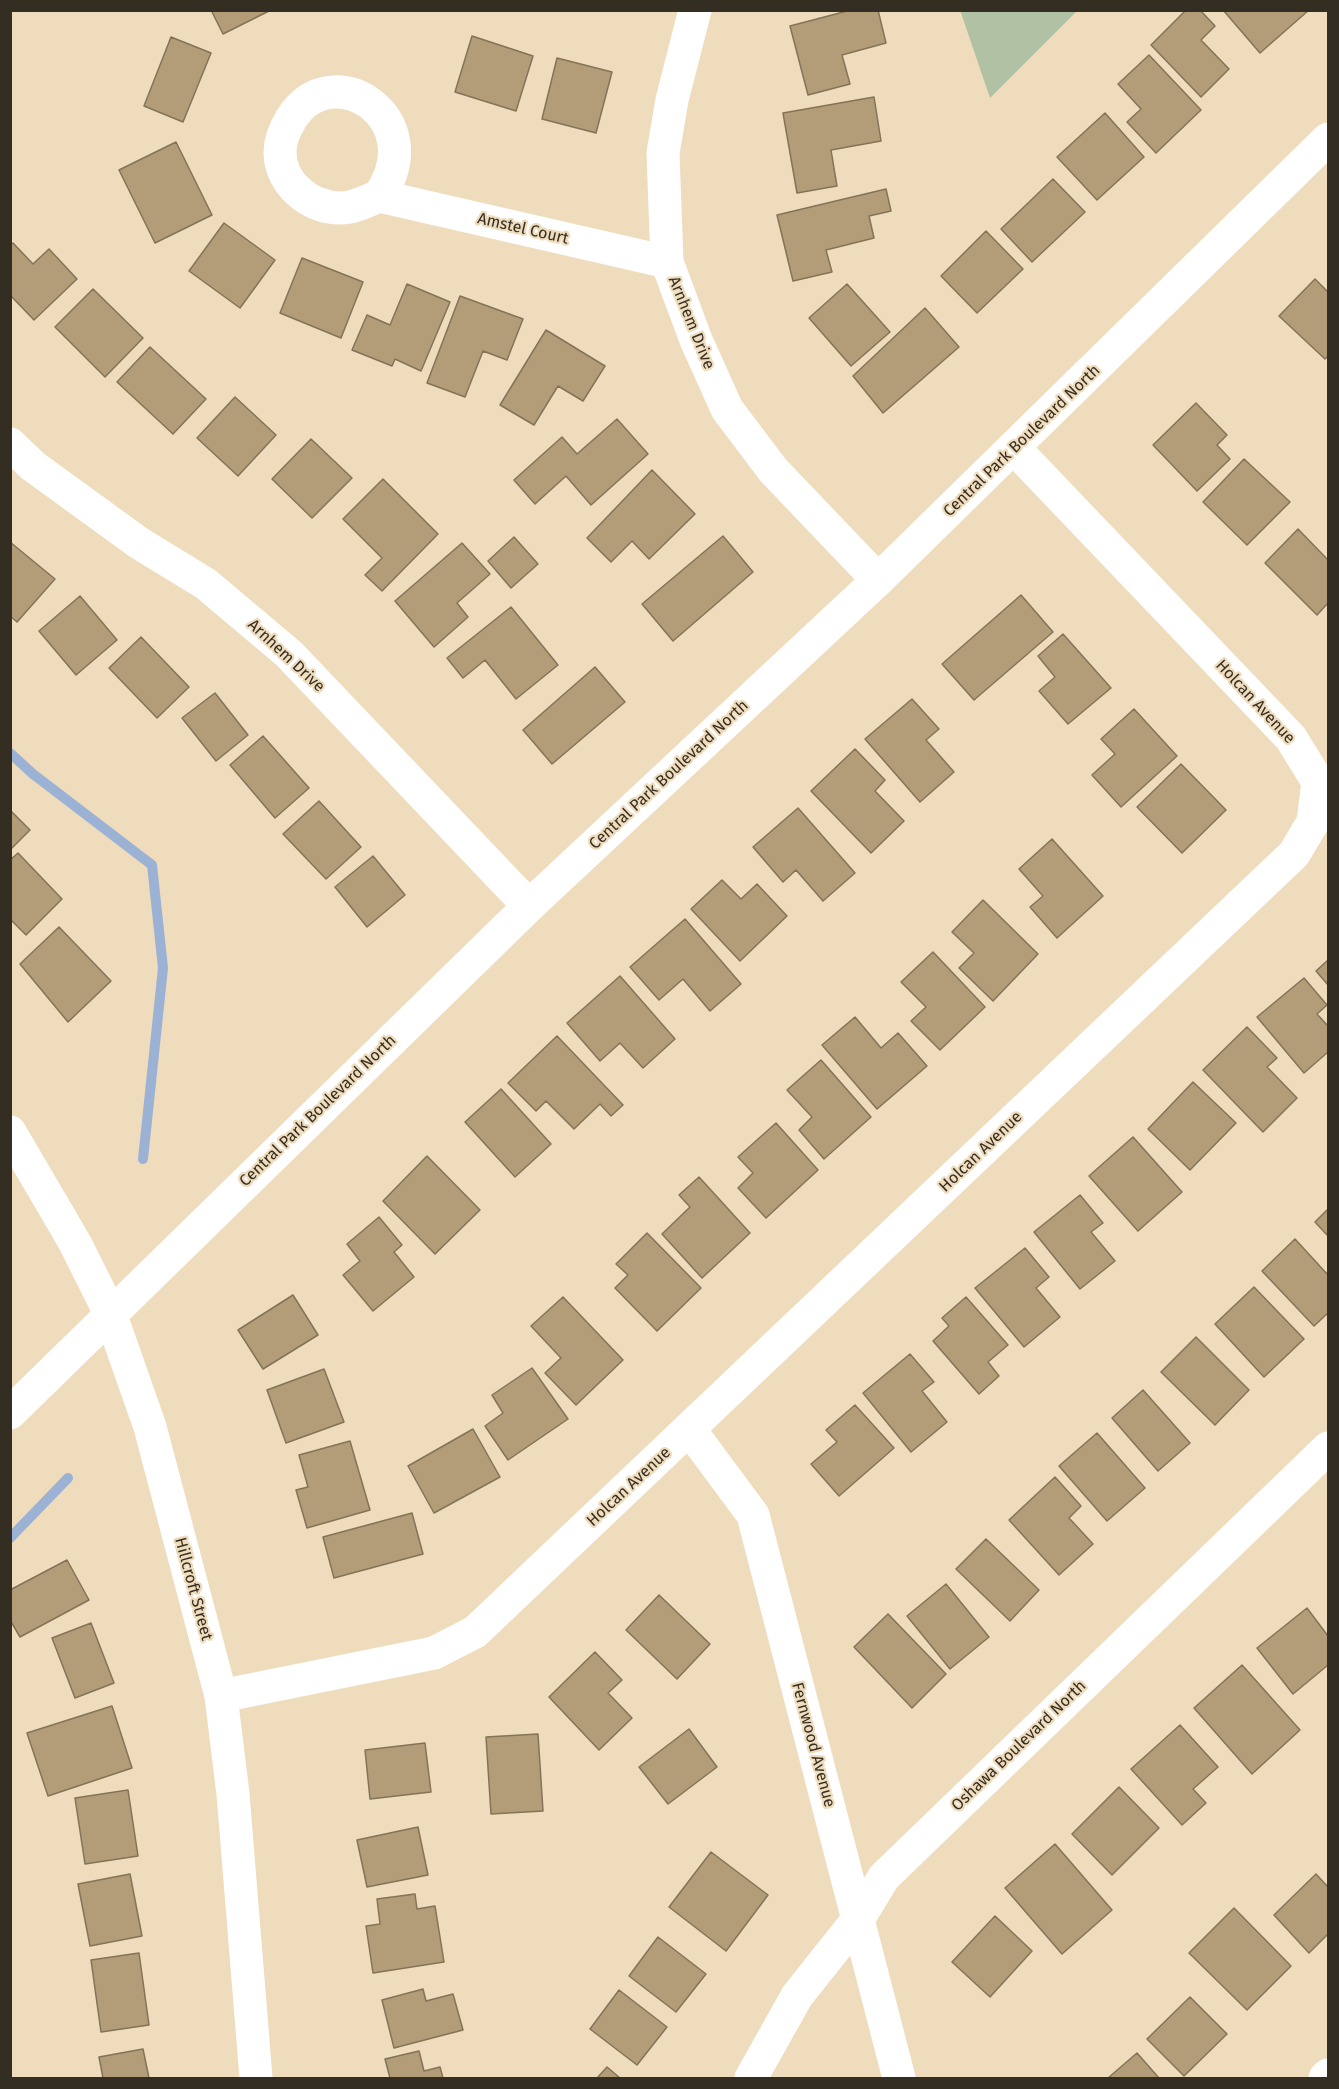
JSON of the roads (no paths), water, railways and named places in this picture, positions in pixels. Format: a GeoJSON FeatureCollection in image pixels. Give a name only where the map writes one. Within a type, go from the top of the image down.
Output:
{"type":"FeatureCollection","features":[{"type":"Feature","properties":{"kind":"street","name":"Arnhem Drive"},"geometry":{"type":"LineString","coordinates":[[695,10],[672,100],[663,153],[667,262],[696,340],[727,409],[773,470],[878,580]]}},
{"type":"Feature","properties":{"kind":"street","name":"Central Park Boulevard North"},"geometry":{"type":"LineString","coordinates":[[10,1413],[529,906],[878,580],[1326,147]]}},
{"type":"Feature","properties":{"kind":"street","name":"Amstel Court"},"geometry":{"type":"LineString","coordinates":[[379,196],[667,262]]}},
{"type":"Feature","properties":{"kind":"street","name":"Arnhem Drive"},"geometry":{"type":"LineString","coordinates":[[10,444],[33,466],[139,543],[206,584],[289,654],[529,906]]}},
{"type":"Feature","properties":{"kind":"street","name":"Holcan Avenue"},"geometry":{"type":"LineString","coordinates":[[221,1696],[434,1653],[475,1632],[1294,854],[1313,822],[1318,782],[1291,738],[1015,449]]}},
{"type":"Feature","properties":{"kind":"street","name":"Hillcroft Street"},"geometry":{"type":"LineString","coordinates":[[10,1132],[81,1254],[110,1314],[150,1427],[221,1696],[233,1794],[256,2079]]}},
{"type":"Feature","properties":{"kind":"street","name":"Fernwood Avenue"},"geometry":{"type":"LineString","coordinates":[[690,1430],[753,1515],[899,2079]]}},
{"type":"Feature","properties":{"kind":"street","name":"Oshawa Boulevard North"},"geometry":{"type":"LineString","coordinates":[[751,2079],[797,1996],[859,1918],[884,1877],[1329,1448]]}},
{"type":"Feature","properties":{"kind":"street"},"geometry":{"type":"LineString","coordinates":[[1325,2079],[1329,2075]]}},
{"type":"Feature","properties":{"kind":"waterway"},"geometry":{"type":"LineString","coordinates":[[10,753],[33,774],[152,865],[163,968],[143,1159]]}},
{"type":"Feature","properties":{"kind":"waterway"},"geometry":{"type":"LineString","coordinates":[[10,1538],[68,1478]]}}]}
